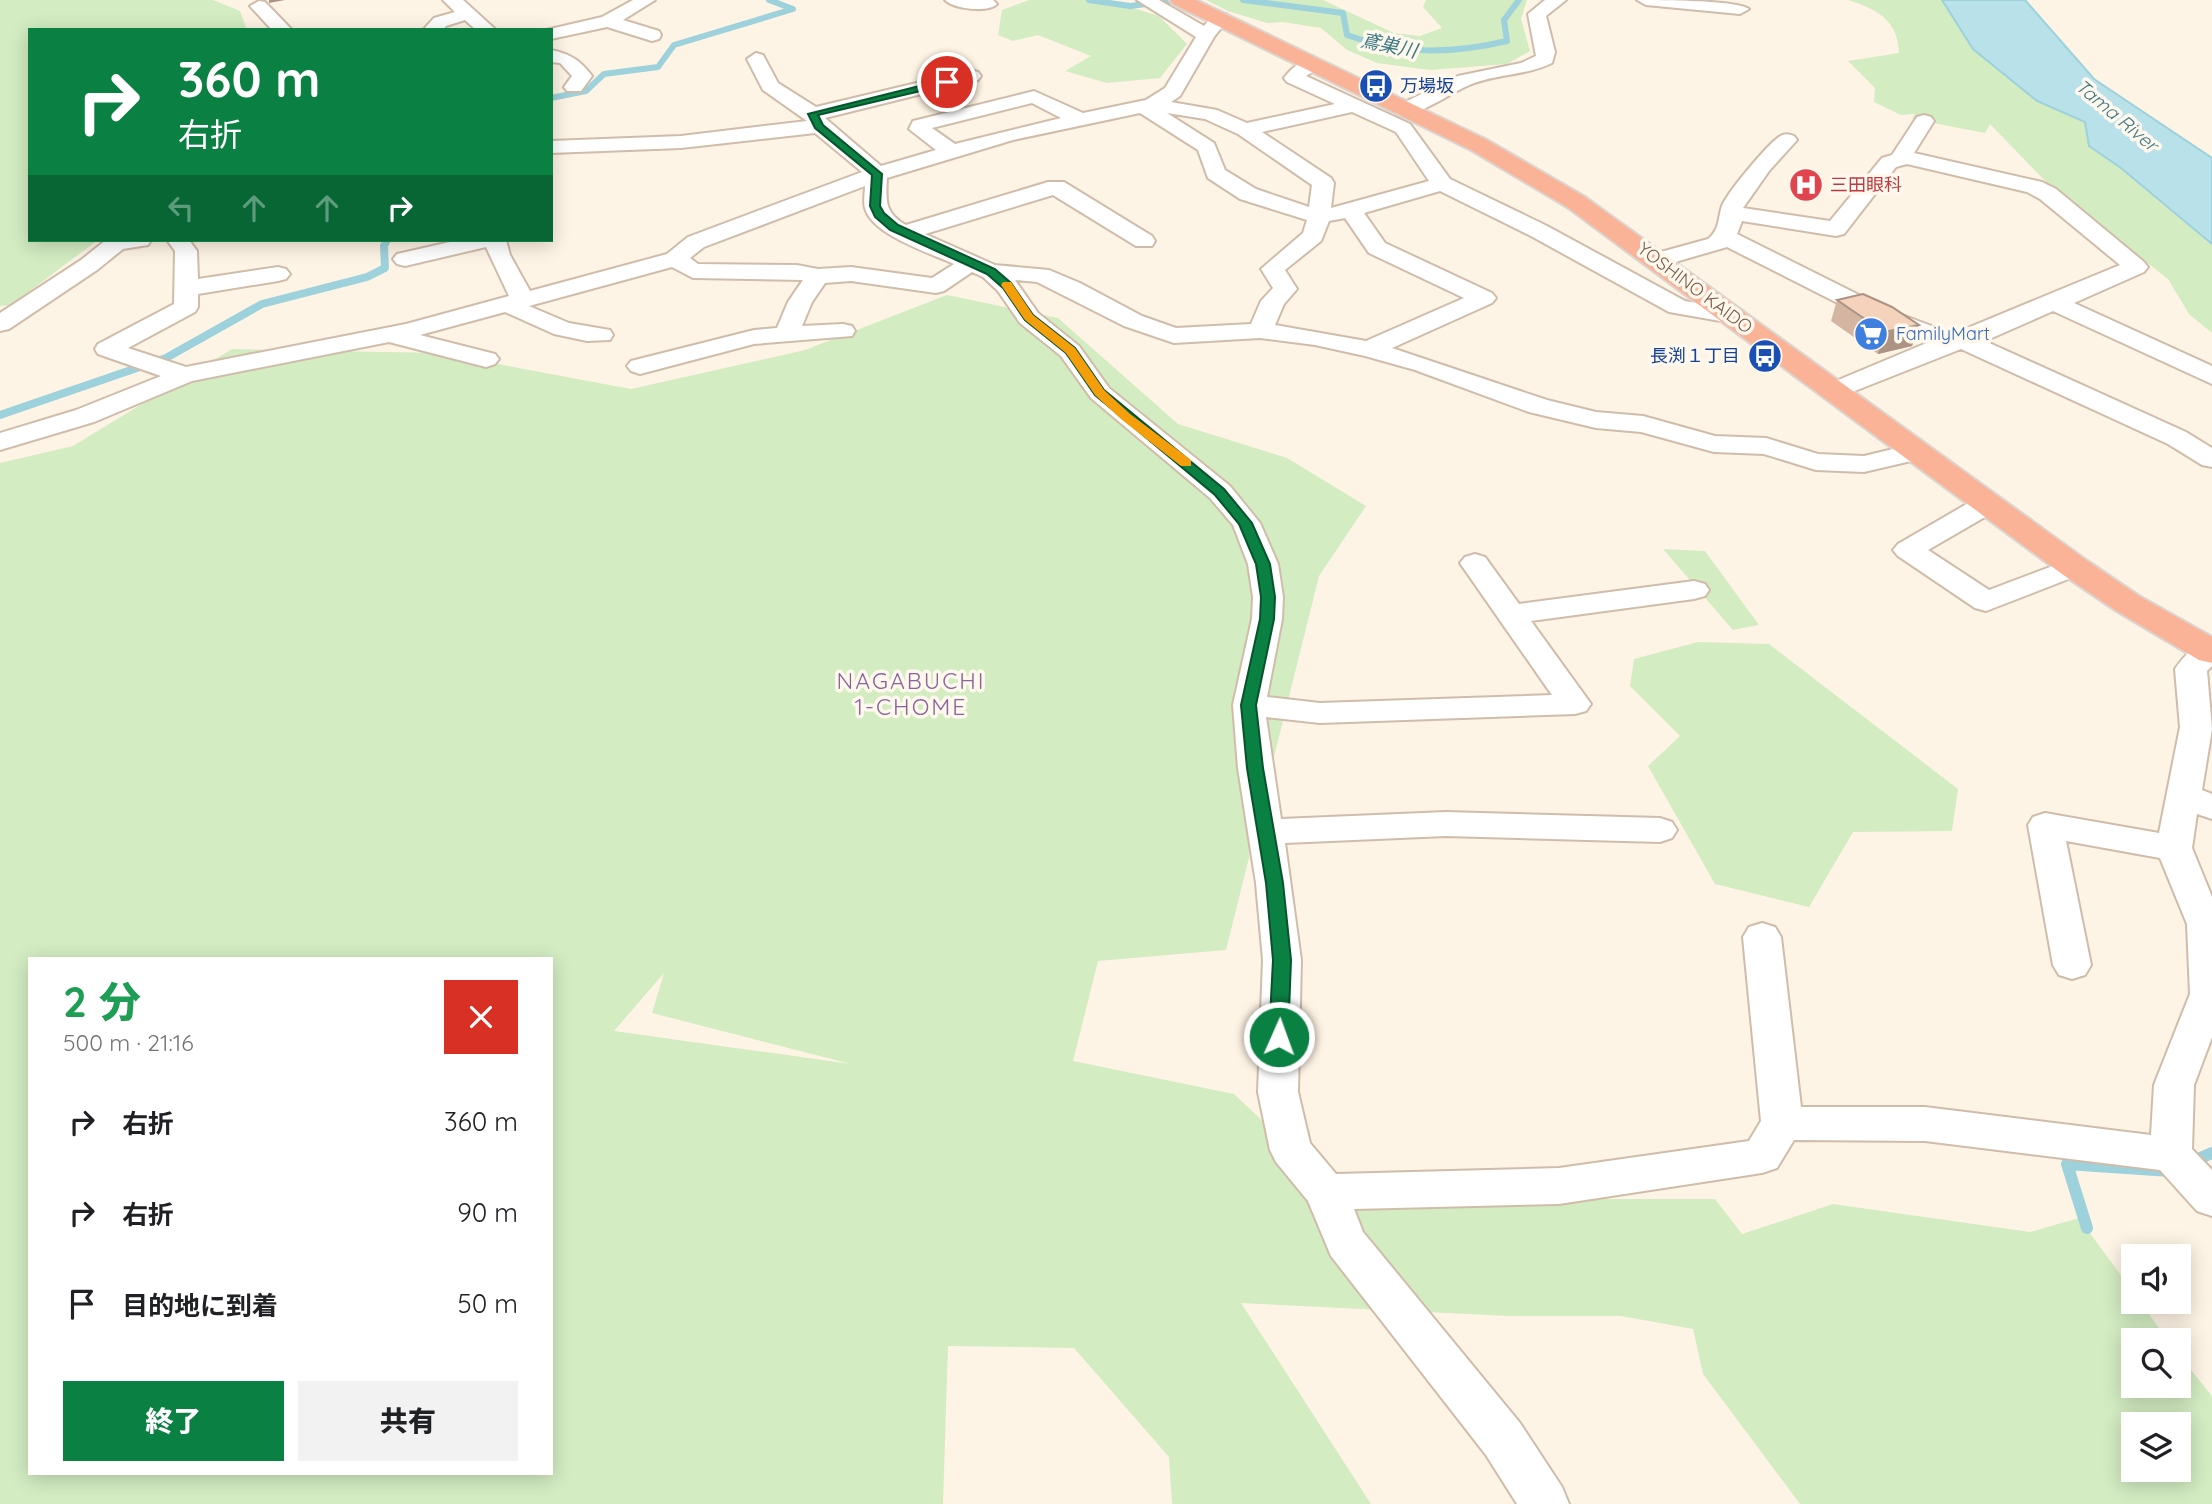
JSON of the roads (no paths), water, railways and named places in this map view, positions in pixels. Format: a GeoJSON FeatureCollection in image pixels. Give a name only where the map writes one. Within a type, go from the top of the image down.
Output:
{"type":"FeatureCollection","features":[{"type":"Feature","properties":{"kind":"highway","name":"YOSHINO KAIDO"},"geometry":{"type":"LineString","coordinates":[[1181,0],[1213,26],[1313,65],[1516,165],[1576,202],[2074,567],[2127,603],[2211,651]]}},
{"type":"Feature","properties":{"kind":"street"},"geometry":{"type":"LineString","coordinates":[[452,0],[485,28]]}},
{"type":"Feature","properties":{"kind":"street"},"geometry":{"type":"LineString","coordinates":[[553,34],[608,21],[646,0]]}},
{"type":"Feature","properties":{"kind":"street"},"geometry":{"type":"LineString","coordinates":[[954,0],[988,5]]}},
{"type":"Feature","properties":{"kind":"street"},"geometry":{"type":"LineString","coordinates":[[1404,110],[1465,80],[1526,68],[1545,59],[1546,52],[1537,14],[1557,0]]}},
{"type":"Feature","properties":{"kind":"street"},"geometry":{"type":"LineString","coordinates":[[1646,0],[1740,9]]}},
{"type":"Feature","properties":{"kind":"street"},"geometry":{"type":"LineString","coordinates":[[0,442],[85,416],[185,374],[392,335],[675,259],[696,242],[877,174],[953,152],[1147,105],[1173,92],[1213,26],[1152,3]]}},
{"type":"Feature","properties":{"kind":"street"},"geometry":{"type":"LineString","coordinates":[[259,6],[281,28]]}},
{"type":"Feature","properties":{"kind":"street"},"geometry":{"type":"LineString","coordinates":[[434,28],[440,22],[468,14]]}},
{"type":"Feature","properties":{"kind":"street"},"geometry":{"type":"LineString","coordinates":[[608,21],[652,35]]}},
{"type":"Feature","properties":{"kind":"street"},"geometry":{"type":"LineString","coordinates":[[553,56],[566,59],[582,76],[573,87]]}},
{"type":"Feature","properties":{"kind":"street"},"geometry":{"type":"LineString","coordinates":[[756,60],[770,86],[816,120],[877,174]]}},
{"type":"Feature","properties":{"kind":"street"},"geometry":{"type":"LineString","coordinates":[[1313,65],[1300,71],[1294,78],[1402,128],[1442,184],[1539,231],[1678,307],[1732,316]]}},
{"type":"Feature","properties":{"kind":"street"},"geometry":{"type":"LineString","coordinates":[[553,147],[681,142],[816,120],[852,107],[971,76]]}},
{"type":"Feature","properties":{"kind":"street"},"geometry":{"type":"LineString","coordinates":[[953,152],[919,129],[920,125],[1034,97],[1080,120]]}},
{"type":"Feature","properties":{"kind":"street"},"geometry":{"type":"LineString","coordinates":[[1147,105],[1210,114],[1245,130],[1323,183],[1319,218],[1312,236],[1273,269],[1284,289],[1273,301],[1260,331]]}},
{"type":"Feature","properties":{"kind":"street"},"geometry":{"type":"LineString","coordinates":[[1147,105],[1207,147],[1216,173],[1248,194],[1319,218],[1442,184]]}},
{"type":"Feature","properties":{"kind":"street"},"geometry":{"type":"LineString","coordinates":[[1245,130],[1353,106]]}},
{"type":"Feature","properties":{"kind":"street"},"geometry":{"type":"LineString","coordinates":[[1907,158],[1902,154],[1924,121]]}},
{"type":"Feature","properties":{"kind":"street"},"geometry":{"type":"LineString","coordinates":[[1658,260],[1716,244],[1725,237],[1734,213],[1732,208],[1762,167],[1787,141]]}},
{"type":"Feature","properties":{"kind":"street"},"geometry":{"type":"LineString","coordinates":[[1734,213],[1836,229],[1889,162],[1907,158],[2034,187],[2048,194],[2136,267],[2055,303],[1833,391]]}},
{"type":"Feature","properties":{"kind":"street"},"geometry":{"type":"LineString","coordinates":[[877,174],[875,206],[879,215],[904,233],[981,267],[1007,286],[1029,318],[1070,351],[1100,393],[1220,492],[1246,523],[1263,564],[1268,597],[1264,640],[1252,678],[1249,705],[1282,960],[1278,1092],[1291,1150],[1326,1192],[1346,1243],[1503,1439],[1545,1504]]}},
{"type":"Feature","properties":{"kind":"street"},"geometry":{"type":"LineString","coordinates":[[904,233],[1056,187],[1144,240]]}},
{"type":"Feature","properties":{"kind":"street"},"geometry":{"type":"LineString","coordinates":[[1351,210],[1377,248],[1483,298],[1369,349]]}},
{"type":"Feature","properties":{"kind":"street"},"geometry":{"type":"LineString","coordinates":[[1725,237],[1880,315],[1957,342],[2177,438],[2212,459]]}},
{"type":"Feature","properties":{"kind":"street"},"geometry":{"type":"LineString","coordinates":[[0,324],[89,265],[116,243],[124,242]]}},
{"type":"Feature","properties":{"kind":"street"},"geometry":{"type":"LineString","coordinates":[[179,242],[186,251],[187,307],[107,349],[185,374]]}},
{"type":"Feature","properties":{"kind":"street"},"geometry":{"type":"LineString","coordinates":[[405,259],[479,242]]}},
{"type":"Feature","properties":{"kind":"street"},"geometry":{"type":"LineString","coordinates":[[496,242],[515,302],[547,326],[575,333],[601,335]]}},
{"type":"Feature","properties":{"kind":"street"},"geometry":{"type":"LineString","coordinates":[[675,259],[693,271],[797,272],[818,276],[851,274],[936,286],[981,267],[1041,275],[1072,288],[1133,321],[1174,336],[1260,331],[1369,349],[1481,384],[1538,406],[1596,420],[1643,424],[1714,444],[1766,446],[1816,462],[1864,464],[1914,452]]}},
{"type":"Feature","properties":{"kind":"street"},"geometry":{"type":"LineString","coordinates":[[188,288],[278,274]]}},
{"type":"Feature","properties":{"kind":"street"},"geometry":{"type":"LineString","coordinates":[[786,335],[800,302],[818,276]]}},
{"type":"Feature","properties":{"kind":"street"},"geometry":{"type":"LineString","coordinates":[[2055,303],[2212,376]]}},
{"type":"Feature","properties":{"kind":"street"},"geometry":{"type":"LineString","coordinates":[[640,366],[754,337],[843,331]]}},
{"type":"Feature","properties":{"kind":"street"},"geometry":{"type":"LineString","coordinates":[[392,335],[486,359]]}},
{"type":"Feature","properties":{"kind":"street"},"geometry":{"type":"LineString","coordinates":[[1987,504],[1908,551],[1986,603],[2074,567]]}},
{"type":"Feature","properties":{"kind":"street"},"geometry":{"type":"LineString","coordinates":[[1249,705],[1320,713],[1575,704],[1475,563]]}},
{"type":"Feature","properties":{"kind":"street"},"geometry":{"type":"LineString","coordinates":[[1512,614],[1695,590]]}},
{"type":"Feature","properties":{"kind":"street"},"geometry":{"type":"LineString","coordinates":[[1782,1123],[1925,1124],[2192,1172],[2174,1085],[2209,994],[2206,925],[2174,848],[2197,801],[2196,727],[2191,669],[2211,651]]}},
{"type":"Feature","properties":{"kind":"street"},"geometry":{"type":"LineString","coordinates":[[1265,832],[1446,824],[1660,830]]}},
{"type":"Feature","properties":{"kind":"street"},"geometry":{"type":"LineString","coordinates":[[2072,965],[2045,825],[2174,848]]}},
{"type":"Feature","properties":{"kind":"street"},"geometry":{"type":"LineString","coordinates":[[1326,1192],[1559,1186],[1762,1156],[1782,1123],[1762,937]]}},
{"type":"Feature","properties":{"kind":"water","name":"Tama River"},"geometry":{"type":"Polygon","coordinates":[[[1942,0],[2025,0],[2094,79],[2212,158],[2212,244],[2121,168],[2089,146],[2085,122],[2037,101],[1973,49],[1942,0]]]}},
{"type":"Feature","properties":{"kind":"waterway"},"geometry":{"type":"LineString","coordinates":[[553,98],[586,91],[604,74],[658,67],[674,45],[793,9],[769,0]]}},
{"type":"Feature","properties":{"kind":"waterway","name":"鳶巣川"},"geometry":{"type":"LineString","coordinates":[[1089,0],[1130,6],[1177,0]]}},
{"type":"Feature","properties":{"kind":"waterway","name":"鳶巣川"},"geometry":{"type":"LineString","coordinates":[[1243,0],[1343,13],[1347,35],[1387,46],[1426,50],[1466,48],[1507,41],[1504,20],[1519,0]]}},
{"type":"Feature","properties":{"kind":"waterway"},"geometry":{"type":"LineString","coordinates":[[384,248],[387,242]]}},
{"type":"Feature","properties":{"kind":"waterway"},"geometry":{"type":"LineString","coordinates":[[0,415],[166,358],[262,304],[367,277],[385,268],[384,248]]}},
{"type":"Feature","properties":{"kind":"waterway"},"geometry":{"type":"LineString","coordinates":[[2191,1162],[2212,1153]]}},
{"type":"Feature","properties":{"kind":"waterway"},"geometry":{"type":"LineString","coordinates":[[2087,1228],[2067,1164],[2170,1171]]}},
{"type":"Feature","properties":{"kind":"place","name":"万場坂"},"geometry":{"type":"Point","coordinates":[1376,86]}},
{"type":"Feature","properties":{"kind":"place","name":"三田眼科"},"geometry":{"type":"Point","coordinates":[1806,185]}},
{"type":"Feature","properties":{"kind":"place","name":"FamilyMart"},"geometry":{"type":"Point","coordinates":[1871,334]}},
{"type":"Feature","properties":{"kind":"place","name":"長渕１丁目"},"geometry":{"type":"Point","coordinates":[1765,356]}},
{"type":"Feature","properties":{"kind":"district","name":"NAGABUCHI 1-CHOME"},"geometry":{"type":"Point","coordinates":[911,694]}}]}
